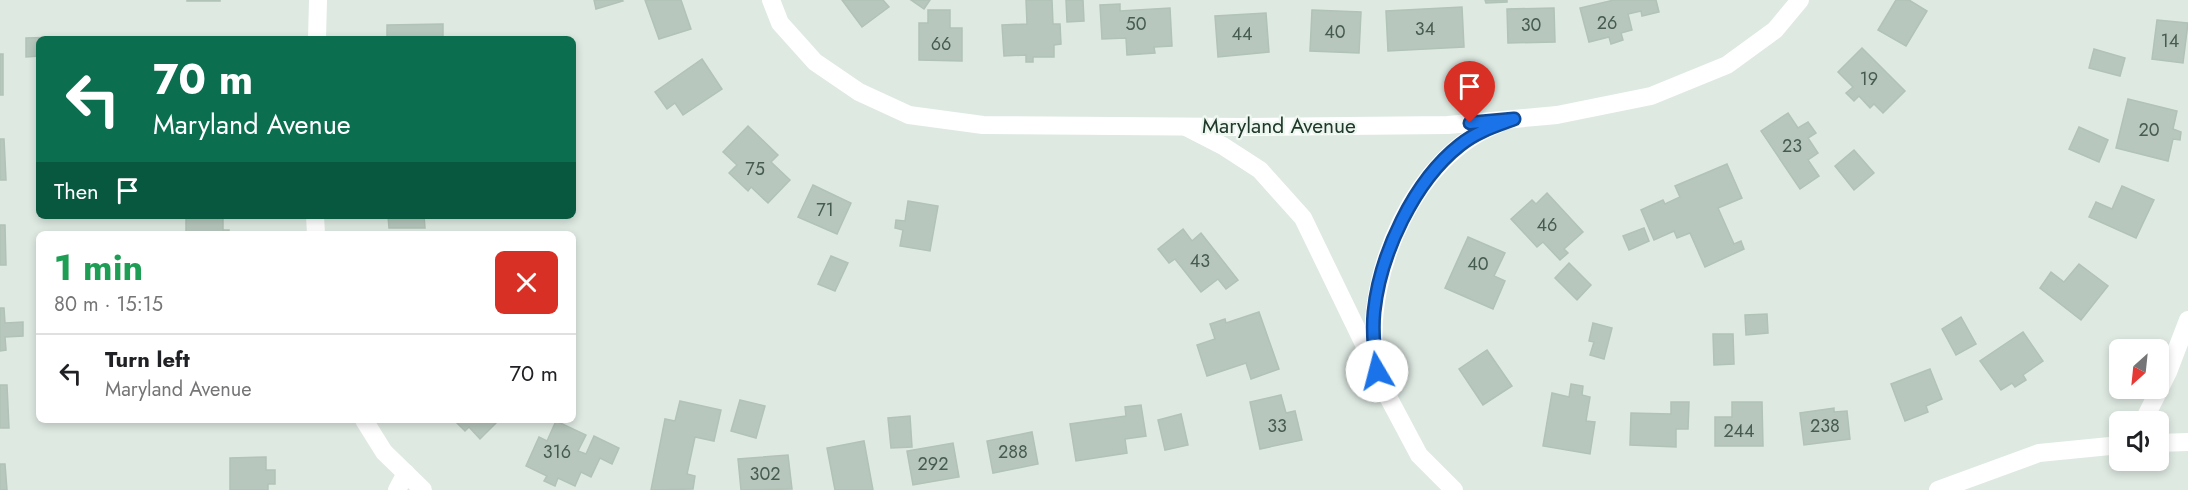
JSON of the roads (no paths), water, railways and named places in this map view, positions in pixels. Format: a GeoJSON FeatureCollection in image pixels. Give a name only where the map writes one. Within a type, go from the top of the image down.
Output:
{"type":"FeatureCollection","features":[{"type":"Feature","properties":{"kind":"street"},"geometry":{"type":"LineString","coordinates":[[317,36],[318,0]]}},
{"type":"Feature","properties":{"kind":"street","name":"Maryland Avenue"},"geometry":{"type":"LineString","coordinates":[[771,0],[780,23],[815,62],[859,92],[909,115],[983,125],[1184,126],[1448,125],[1557,115],[1651,96],[1727,65],[1774,30],[1800,0]]}},
{"type":"Feature","properties":{"kind":"street"},"geometry":{"type":"LineString","coordinates":[[1377,371],[1373,339],[1374,311],[1380,280],[1401,222],[1438,166],[1461,144],[1485,129],[1514,119]]}},
{"type":"Feature","properties":{"kind":"street"},"geometry":{"type":"LineString","coordinates":[[1184,126],[1223,146],[1260,170],[1303,218],[1386,393],[1419,455],[1454,490]]}},
{"type":"Feature","properties":{"kind":"street"},"geometry":{"type":"LineString","coordinates":[[2148,411],[2168,372],[2188,320]]}},
{"type":"Feature","properties":{"kind":"street"},"geometry":{"type":"LineString","coordinates":[[366,423],[384,452],[423,490]]}},
{"type":"Feature","properties":{"kind":"street"},"geometry":{"type":"LineString","coordinates":[[2169,443],[2188,442]]}},
{"type":"Feature","properties":{"kind":"street"},"geometry":{"type":"LineString","coordinates":[[1938,490],[2039,453],[2109,446]]}},
{"type":"Feature","properties":{"kind":"street"},"geometry":{"type":"LineString","coordinates":[[397,490],[406,473]]}}]}
